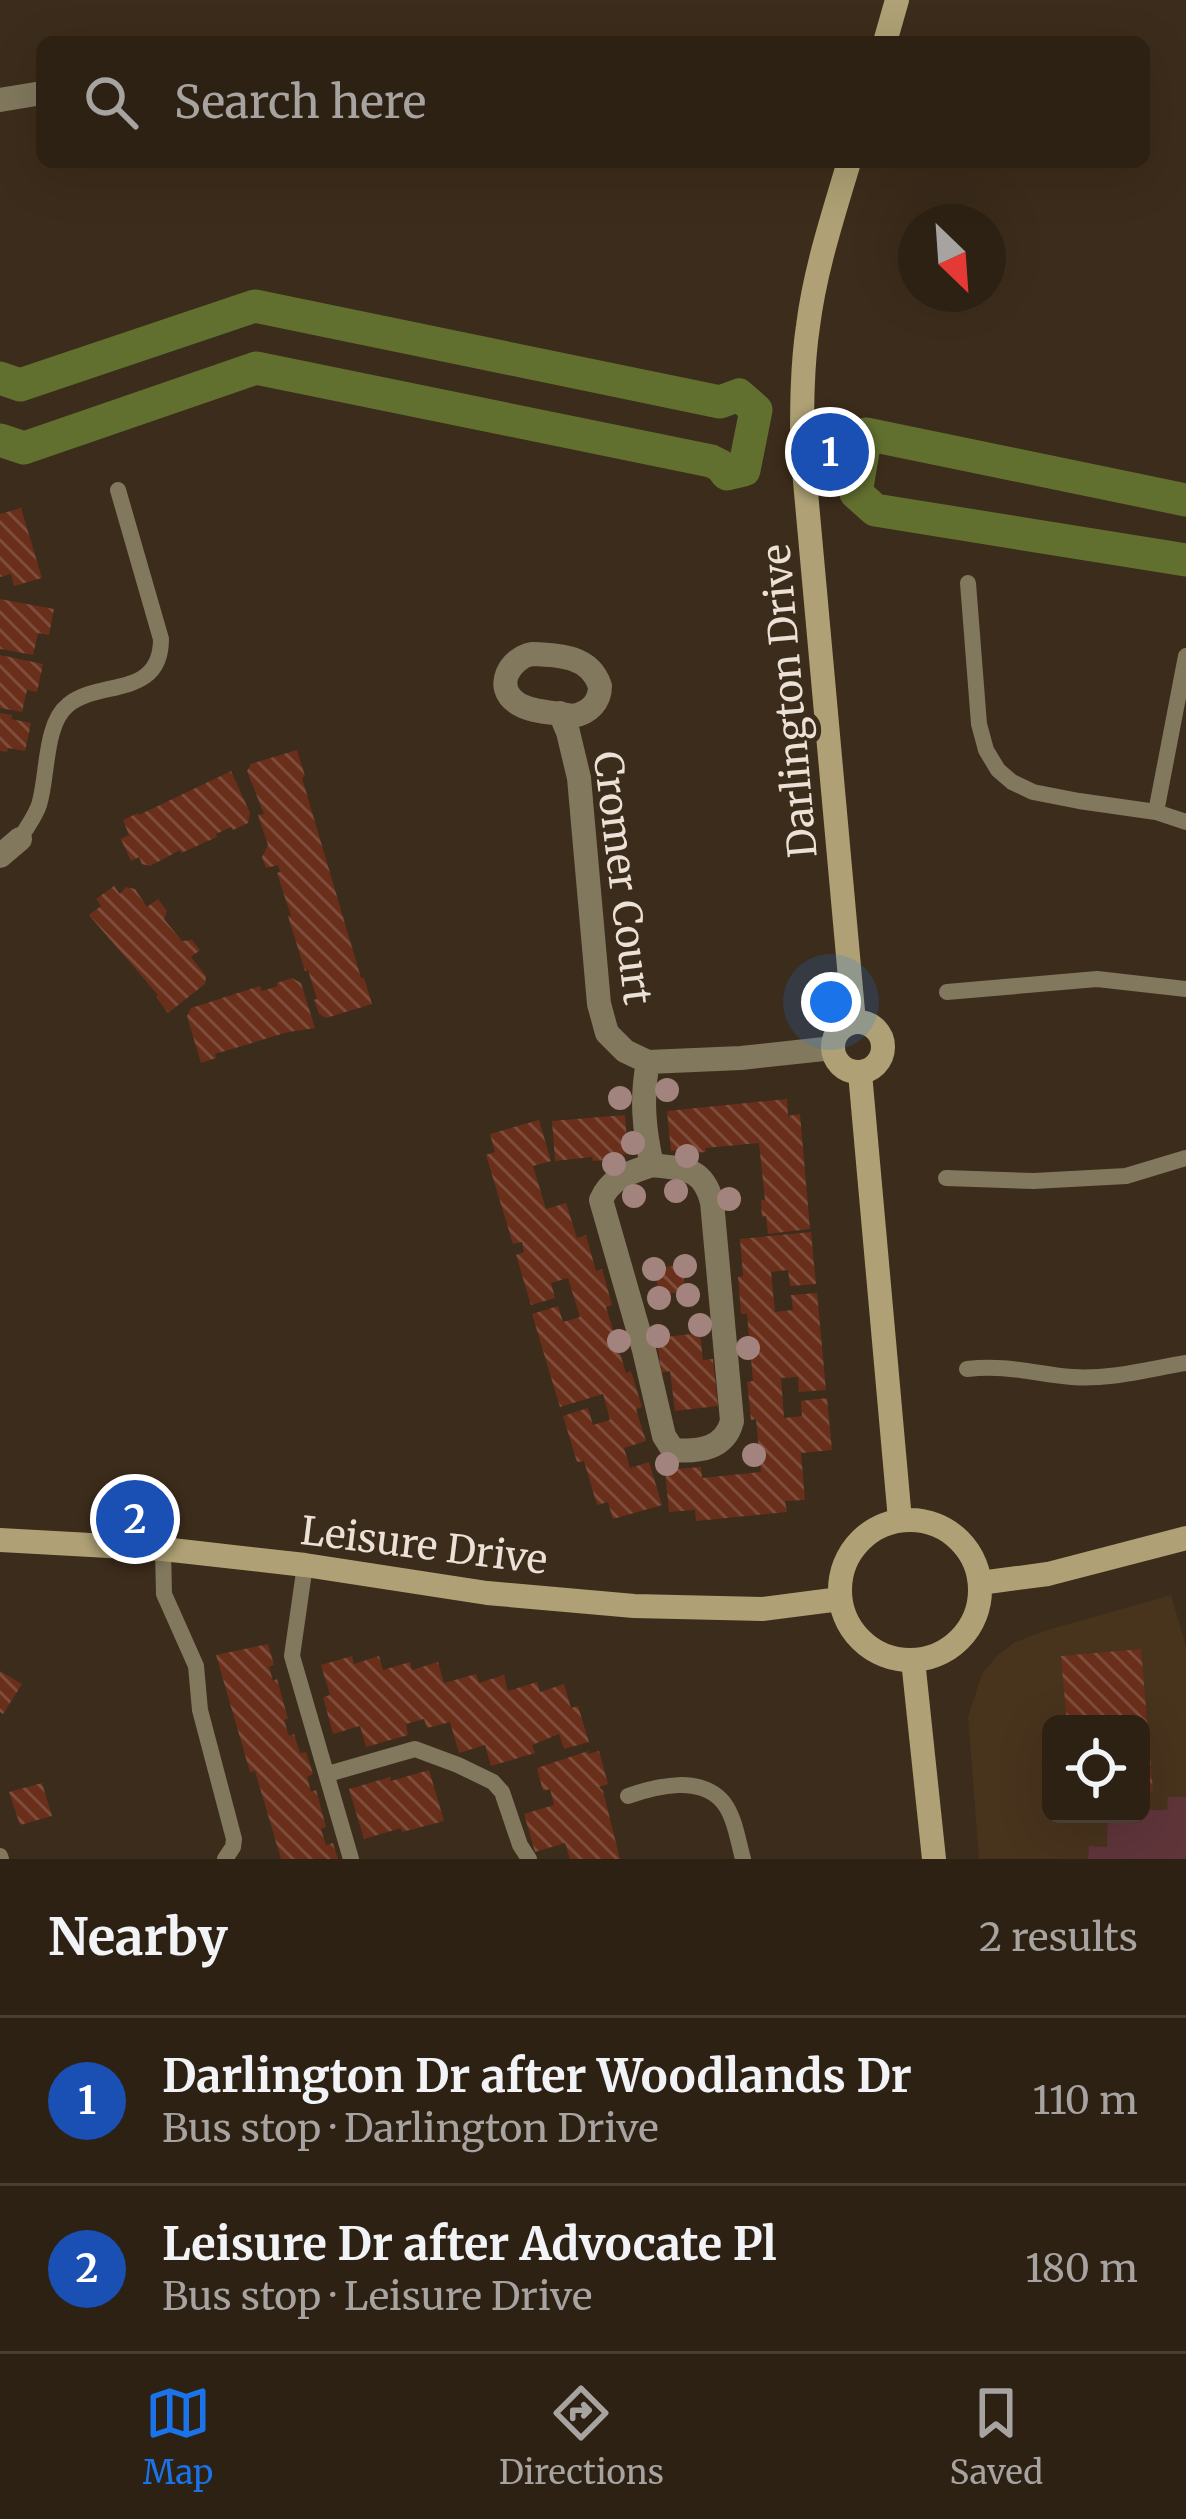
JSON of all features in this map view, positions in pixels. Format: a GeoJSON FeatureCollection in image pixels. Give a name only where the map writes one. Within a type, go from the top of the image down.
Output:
{"type":"FeatureCollection","features":[{"type":"Feature","properties":{"kind":"street"},"geometry":{"type":"LineString","coordinates":[[887,36],[897,0]]}},
{"type":"Feature","properties":{"kind":"street"},"geometry":{"type":"LineString","coordinates":[[0,100],[36,94]]}},
{"type":"Feature","properties":{"kind":"street","name":"Darlington Drive"},"geometry":{"type":"LineString","coordinates":[[847,168],[808,326],[802,428],[854,1022]]}},
{"type":"Feature","properties":{"kind":"street","name":"Cromer Court"},"geometry":{"type":"LineString","coordinates":[[560,713],[579,778],[599,1004],[607,1033],[625,1052],[648,1062],[832,1048]]}},
{"type":"Feature","properties":{"kind":"street"},"geometry":{"type":"LineString","coordinates":[[0,856],[20,838]]}},
{"type":"Feature","properties":{"kind":"street"},"geometry":{"type":"LineString","coordinates":[[854,1022],[870,1024],[884,1044],[880,1060],[860,1072],[844,1069],[832,1048],[841,1028],[854,1022]]}},
{"type":"Feature","properties":{"kind":"street"},"geometry":{"type":"LineString","coordinates":[[648,1062],[642,1090],[652,1165]]}},
{"type":"Feature","properties":{"kind":"street"},"geometry":{"type":"LineString","coordinates":[[860,1072],[900,1520]]}},
{"type":"Feature","properties":{"kind":"street"},"geometry":{"type":"LineString","coordinates":[[652,1165],[699,1175],[712,1202],[732,1420],[729,1434],[713,1447],[673,1450],[664,1436],[601,1200],[607,1187],[622,1176],[652,1165]]}},
{"type":"Feature","properties":{"kind":"street"},"geometry":{"type":"LineString","coordinates":[[900,1520],[919,1520],[954,1534],[976,1565],[979,1602],[973,1620],[949,1649],[932,1657],[913,1660],[879,1653],[864,1644],[852,1631],[840,1600],[839,1581],[854,1548],[882,1525],[900,1520]]}},
{"type":"Feature","properties":{"kind":"street"},"geometry":{"type":"LineString","coordinates":[[980,1583],[1048,1574],[1186,1538]]}},
{"type":"Feature","properties":{"kind":"street","name":"Leisure Drive"},"geometry":{"type":"LineString","coordinates":[[0,1540],[163,1549],[487,1593],[634,1606],[762,1609],[840,1600]]}},
{"type":"Feature","properties":{"kind":"street"},"geometry":{"type":"LineString","coordinates":[[913,1660],[934,1859]]}},
{"type":"Feature","properties":{"kind":"lane"},"geometry":{"type":"LineString","coordinates":[[20,838],[38,807],[54,728],[63,710],[74,701],[141,679],[160,653],[161,639],[118,490]]}},
{"type":"Feature","properties":{"kind":"lane"},"geometry":{"type":"LineString","coordinates":[[968,583],[979,724],[998,770],[1033,791],[1156,812],[1186,822]]}},
{"type":"Feature","properties":{"kind":"lane"},"geometry":{"type":"LineString","coordinates":[[1156,812],[1186,656]]}},
{"type":"Feature","properties":{"kind":"lane"},"geometry":{"type":"LineString","coordinates":[[946,992],[1097,979],[1186,988]]}},
{"type":"Feature","properties":{"kind":"lane"},"geometry":{"type":"LineString","coordinates":[[946,1178],[1034,1181],[1126,1176],[1186,1158]]}},
{"type":"Feature","properties":{"kind":"lane"},"geometry":{"type":"LineString","coordinates":[[967,1369],[995,1366],[1076,1377],[1186,1363]]}},
{"type":"Feature","properties":{"kind":"lane"},"geometry":{"type":"LineString","coordinates":[[163,1549],[164,1594],[196,1666],[200,1710],[234,1839],[225,1859]]}},
{"type":"Feature","properties":{"kind":"lane"},"geometry":{"type":"LineString","coordinates":[[305,1565],[292,1656],[351,1859]]}},
{"type":"Feature","properties":{"kind":"lane"},"geometry":{"type":"LineString","coordinates":[[328,1774],[415,1749],[458,1765],[493,1782],[502,1792],[529,1859]]}},
{"type":"Feature","properties":{"kind":"lane"},"geometry":{"type":"LineString","coordinates":[[628,1796],[654,1787],[684,1786],[718,1797],[729,1813],[743,1859]]}},
{"type":"Feature","properties":{"kind":"shaded area"},"geometry":{"type":"Polygon","coordinates":[[[1171,1595],[1186,1646],[1186,1859],[979,1859],[968,1717],[982,1674],[1015,1642],[1171,1595]]]}},
{"type":"Feature","properties":{"kind":"shaded area"},"geometry":{"type":"Polygon","coordinates":[[[1168,1797],[1186,1797],[1186,1859],[1088,1859],[1089,1846],[1107,1847],[1108,1823],[1150,1823],[1150,1810],[1167,1810],[1168,1797]]]}},
{"type":"Feature","properties":{"kind":"building"},"geometry":{"type":"Polygon","coordinates":[[[21,508],[42,578],[14,586],[11,574],[0,577],[0,514],[21,508]]]}},
{"type":"Feature","properties":{"kind":"building"},"geometry":{"type":"Polygon","coordinates":[[[0,599],[54,609],[49,635],[38,633],[33,655],[0,649],[0,599]]]}},
{"type":"Feature","properties":{"kind":"building"},"geometry":{"type":"Polygon","coordinates":[[[0,655],[43,664],[37,692],[27,690],[22,712],[0,708],[0,655]]]}},
{"type":"Feature","properties":{"kind":"building"},"geometry":{"type":"Polygon","coordinates":[[[0,713],[31,723],[25,751],[0,751],[0,713]]]}},
{"type":"Feature","properties":{"kind":"building"},"geometry":{"type":"Polygon","coordinates":[[[297,750],[372,1004],[326,1018],[319,1014],[314,1000],[278,865],[266,868],[262,857],[268,845],[258,815],[264,814],[247,771],[251,764],[297,750]]]}},
{"type":"Feature","properties":{"kind":"building"},"geometry":{"type":"Polygon","coordinates":[[[231,771],[250,813],[248,823],[150,866],[139,857],[131,861],[121,839],[129,835],[123,820],[231,771]]]}},
{"type":"Feature","properties":{"kind":"building"},"geometry":{"type":"Polygon","coordinates":[[[114,886],[120,894],[126,887],[135,889],[147,907],[158,899],[167,911],[164,919],[182,941],[192,940],[200,950],[191,957],[206,976],[205,984],[168,1013],[89,915],[101,906],[96,899],[114,886]]]}},
{"type":"Feature","properties":{"kind":"building"},"geometry":{"type":"Polygon","coordinates":[[[292,978],[301,983],[315,1028],[215,1054],[216,1058],[201,1063],[187,1016],[191,1008],[260,986],[262,991],[292,978]]]}},
{"type":"Feature","properties":{"kind":"building"},"geometry":{"type":"Polygon","coordinates":[[[787,1099],[788,1116],[800,1114],[810,1229],[768,1234],[766,1216],[762,1217],[761,1200],[765,1200],[759,1143],[705,1148],[706,1152],[671,1151],[667,1111],[787,1099]]]}},
{"type":"Feature","properties":{"kind":"building"},"geometry":{"type":"Polygon","coordinates":[[[625,1115],[628,1154],[608,1156],[608,1160],[555,1161],[552,1121],[625,1115]]]}},
{"type":"Feature","properties":{"kind":"building"},"geometry":{"type":"Polygon","coordinates":[[[539,1120],[551,1161],[533,1166],[546,1209],[566,1203],[577,1238],[586,1235],[596,1271],[602,1269],[612,1305],[606,1307],[642,1407],[636,1409],[646,1441],[624,1448],[630,1468],[649,1462],[662,1505],[613,1519],[608,1502],[597,1505],[563,1416],[588,1408],[593,1425],[610,1420],[603,1394],[560,1407],[532,1314],[558,1306],[563,1322],[580,1317],[568,1278],[551,1283],[555,1298],[531,1305],[516,1255],[524,1252],[522,1242],[513,1244],[486,1155],[495,1152],[490,1134],[539,1120]]]}},
{"type":"Feature","properties":{"kind":"building"},"geometry":{"type":"Polygon","coordinates":[[[811,1232],[816,1284],[790,1286],[788,1270],[771,1272],[775,1312],[793,1310],[791,1295],[817,1293],[826,1390],[799,1392],[798,1377],[781,1378],[784,1418],[802,1416],[801,1401],[827,1398],[832,1450],[801,1453],[805,1500],[785,1501],[787,1512],[696,1521],[695,1510],[669,1512],[665,1470],[701,1467],[702,1478],[761,1472],[747,1382],[753,1381],[747,1314],[741,1314],[740,1239],[811,1232]]]}},
{"type":"Feature","properties":{"kind":"building"},"geometry":{"type":"Polygon","coordinates":[[[683,1265],[685,1292],[658,1294],[656,1268],[683,1265]]]}},
{"type":"Feature","properties":{"kind":"building"},"geometry":{"type":"Polygon","coordinates":[[[700,1333],[703,1360],[713,1359],[718,1406],[675,1411],[670,1371],[661,1373],[657,1338],[700,1333]]]}},
{"type":"Feature","properties":{"kind":"building"},"geometry":{"type":"Polygon","coordinates":[[[268,1644],[274,1665],[269,1667],[273,1681],[277,1679],[289,1736],[294,1734],[300,1753],[306,1752],[313,1774],[307,1777],[311,1792],[316,1790],[326,1827],[321,1829],[338,1859],[281,1859],[255,1771],[250,1772],[216,1655],[268,1644]]]}},
{"type":"Feature","properties":{"kind":"building"},"geometry":{"type":"Polygon","coordinates":[[[1141,1649],[1147,1715],[1066,1715],[1061,1656],[1141,1649]]]}},
{"type":"Feature","properties":{"kind":"building"},"geometry":{"type":"Polygon","coordinates":[[[352,1656],[354,1664],[379,1656],[383,1670],[410,1662],[412,1670],[438,1662],[444,1683],[476,1674],[479,1683],[504,1675],[508,1691],[537,1682],[540,1692],[564,1684],[571,1708],[578,1706],[589,1742],[564,1749],[559,1734],[532,1745],[535,1753],[491,1766],[485,1745],[459,1753],[450,1722],[427,1728],[424,1719],[406,1724],[408,1735],[366,1747],[360,1726],[333,1734],[323,1697],[330,1695],[321,1665],[352,1656]]]}},
{"type":"Feature","properties":{"kind":"building"},"geometry":{"type":"Polygon","coordinates":[[[0,1671],[22,1684],[3,1714],[0,1712],[0,1671]]]}},
{"type":"Feature","properties":{"kind":"building"},"geometry":{"type":"Polygon","coordinates":[[[599,1751],[608,1784],[599,1787],[620,1859],[570,1859],[565,1843],[535,1852],[524,1814],[554,1805],[550,1789],[543,1791],[537,1768],[599,1751]]]}},
{"type":"Feature","properties":{"kind":"building"},"geometry":{"type":"Polygon","coordinates":[[[429,1770],[444,1821],[364,1839],[349,1789],[429,1770]]]}},
{"type":"Feature","properties":{"kind":"building"},"geometry":{"type":"Polygon","coordinates":[[[42,1783],[52,1816],[20,1825],[9,1792],[42,1783]]]}},
{"type":"Feature","properties":{"kind":"waterway"},"geometry":{"type":"LineString","coordinates":[[0,378],[20,385],[255,306],[720,402],[739,395],[756,410],[744,470],[727,474],[711,461],[256,368],[24,448],[0,440]]}},
{"type":"Feature","properties":{"kind":"waterway"},"geometry":{"type":"LineString","coordinates":[[1186,500],[866,434],[856,493],[875,510],[1186,560]]}},
{"type":"Feature","properties":{"kind":"place","name":"Darlington Dr after Woodlands Dr"},"geometry":{"type":"Point","coordinates":[830,452]}},
{"type":"Feature","properties":{"kind":"place","name":"Leisure Dr after Advocate Pl"},"geometry":{"type":"Point","coordinates":[135,1519]}}]}
